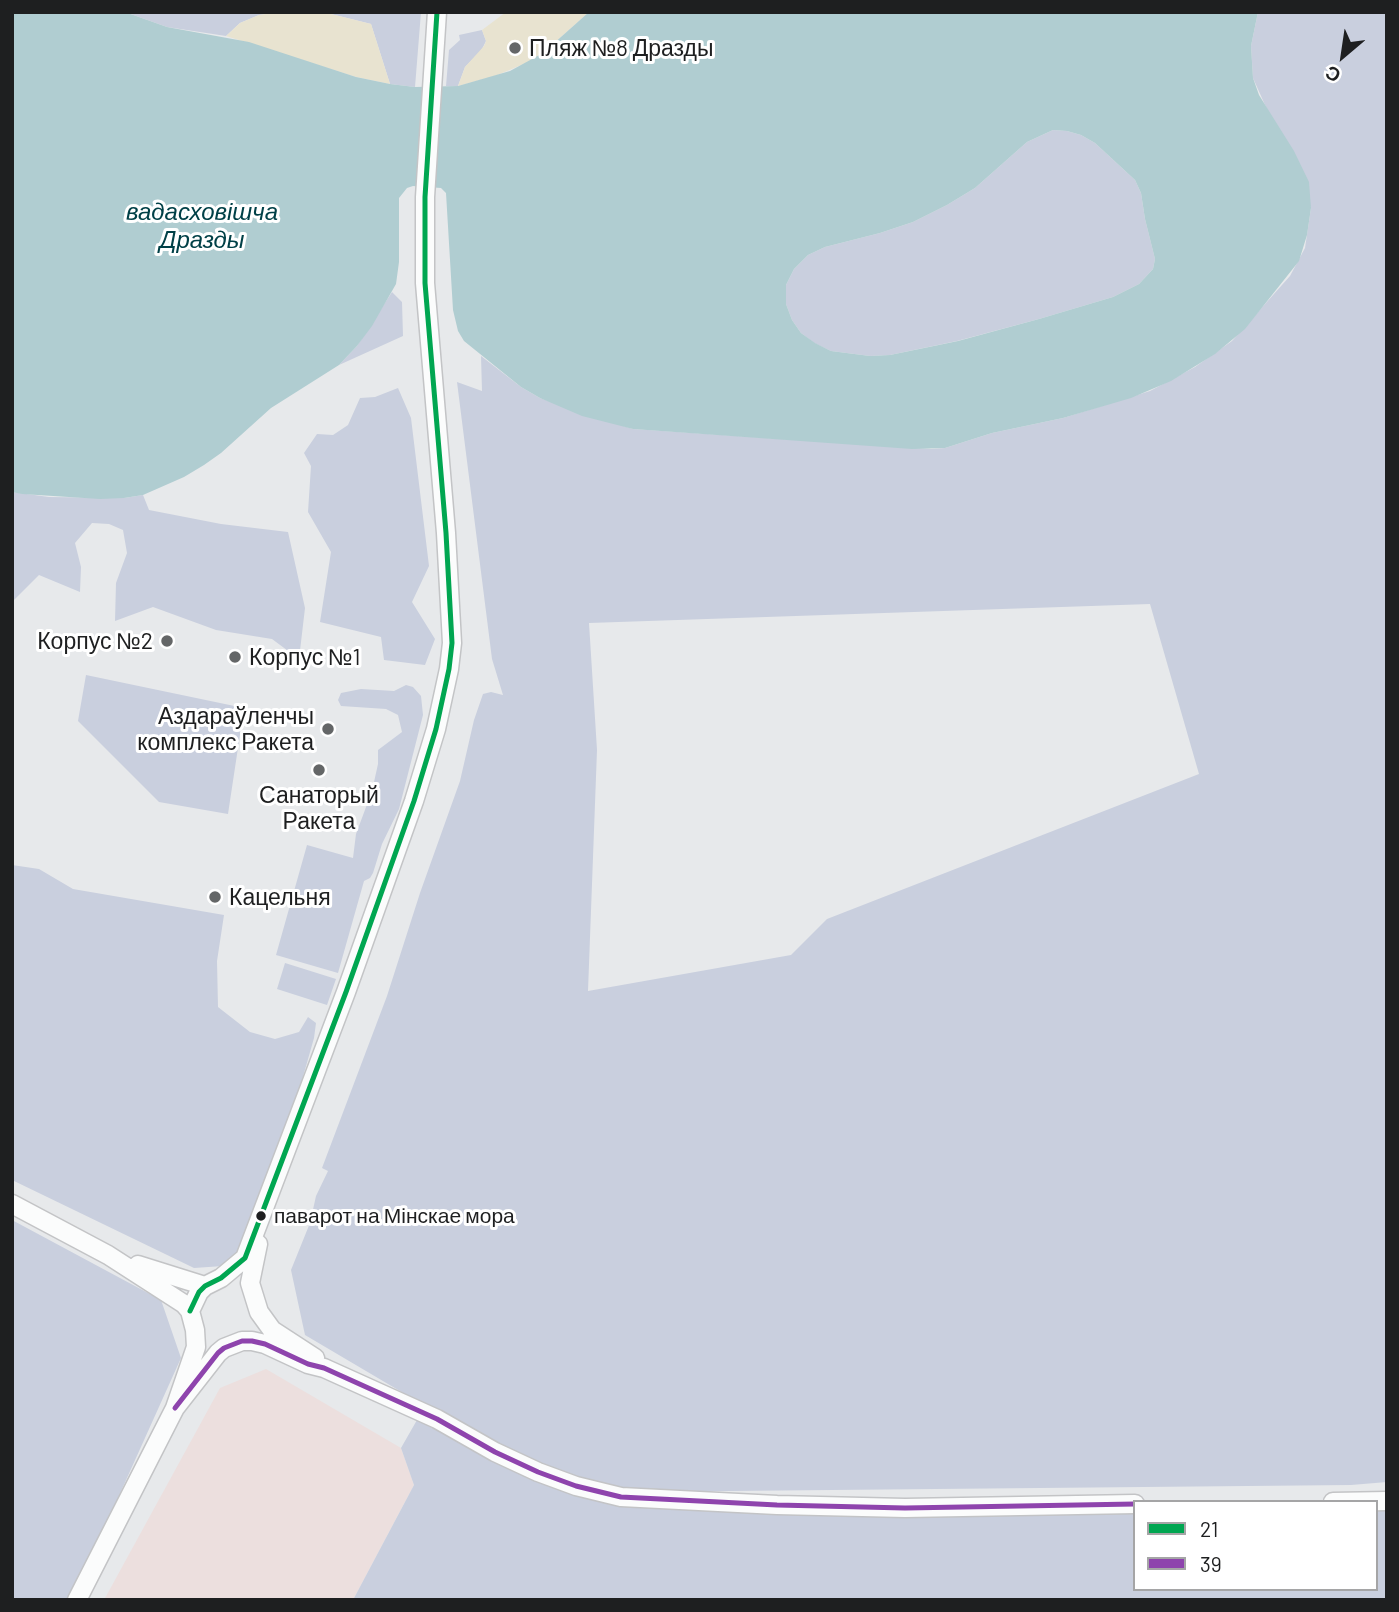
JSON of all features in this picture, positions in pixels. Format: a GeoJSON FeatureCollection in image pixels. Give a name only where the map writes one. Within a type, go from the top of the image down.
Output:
{"type":"FeatureCollection","features":[{"type":"Feature","properties":{"kind":"street"},"geometry":{"type":"LineString","coordinates":[[190,1311],[199,1292],[245,1258],[414,801],[436,729],[449,669],[452,643],[447,558],[425,283],[425,197],[437,12]]}},
{"type":"Feature","properties":{"kind":"street"},"geometry":{"type":"LineString","coordinates":[[242,1341],[254,1326],[256,1305],[250,1283],[272,1190]]}},
{"type":"Feature","properties":{"kind":"street"},"geometry":{"type":"LineString","coordinates":[[12,1204],[108,1255],[184,1304],[190,1311],[195,1330],[196,1347],[175,1408],[77,1600]]}},
{"type":"Feature","properties":{"kind":"street"},"geometry":{"type":"LineString","coordinates":[[108,1255],[166,1276],[237,1282],[246,1288],[272,1330],[312,1355],[324,1368]]}},
{"type":"Feature","properties":{"kind":"street"},"geometry":{"type":"LineString","coordinates":[[195,1330],[207,1342],[224,1348]]}},
{"type":"Feature","properties":{"kind":"street"},"geometry":{"type":"LineString","coordinates":[[175,1408],[224,1348],[242,1341],[265,1344],[308,1364],[324,1368],[437,1419],[495,1452],[538,1472],[576,1486],[621,1497],[777,1506],[905,1508],[1133,1504]]}},
{"type":"Feature","properties":{"kind":"shaded area"},"geometry":{"type":"Polygon","coordinates":[[[125,12],[278,12],[259,15],[240,23],[226,36],[167,27],[125,12]]]}},
{"type":"Feature","properties":{"kind":"shaded area"},"geometry":{"type":"Polygon","coordinates":[[[323,12],[421,12],[415,87],[390,84],[371,24],[323,12]]]}},
{"type":"Feature","properties":{"kind":"shaded area"},"geometry":{"type":"Polygon","coordinates":[[[1258,12],[1387,12],[1387,1482],[1351,1485],[624,1492],[510,1456],[305,1335],[291,1270],[310,1223],[316,1196],[328,1171],[322,1168],[387,996],[460,781],[483,694],[491,692],[503,695],[492,659],[457,382],[482,391],[481,356],[540,398],[633,429],[931,449],[945,448],[992,433],[1063,418],[1150,391],[1195,367],[1232,341],[1290,276],[1305,248],[1311,208],[1253,78],[1251,46],[1258,12]],[[1150,604],[589,623],[597,750],[588,991],[791,955],[827,919],[1199,774],[1150,604]]]}},
{"type":"Feature","properties":{"kind":"shaded area"},"geometry":{"type":"Polygon","coordinates":[[[482,30],[486,41],[481,51],[465,67],[458,86],[446,86],[449,50],[460,40],[459,35],[482,30]]]}},
{"type":"Feature","properties":{"kind":"shaded area"},"geometry":{"type":"Polygon","coordinates":[[[1053,130],[1081,135],[1095,143],[1135,180],[1141,193],[1155,259],[1153,269],[1139,284],[1113,297],[1039,319],[957,341],[890,355],[870,356],[831,351],[801,333],[786,304],[786,285],[794,269],[808,255],[825,247],[913,222],[947,205],[975,188],[1027,142],[1053,130]]]}},
{"type":"Feature","properties":{"kind":"shaded area"},"geometry":{"type":"Polygon","coordinates":[[[392,292],[402,302],[403,336],[339,365],[357,346],[392,292]]]}},
{"type":"Feature","properties":{"kind":"shaded area"},"geometry":{"type":"Polygon","coordinates":[[[398,388],[411,418],[429,566],[412,602],[435,639],[425,665],[384,660],[381,637],[320,622],[331,552],[308,512],[311,466],[304,453],[317,434],[333,435],[348,425],[360,398],[375,397],[398,388]]]}},
{"type":"Feature","properties":{"kind":"shaded area"},"geometry":{"type":"Polygon","coordinates":[[[12,492],[49,497],[124,498],[143,495],[149,510],[221,524],[288,532],[305,608],[299,659],[272,639],[216,630],[153,607],[115,621],[116,583],[127,553],[123,530],[109,524],[92,523],[75,543],[81,567],[80,592],[39,575],[12,602],[12,492]]]}},
{"type":"Feature","properties":{"kind":"shaded area"},"geometry":{"type":"Polygon","coordinates":[[[86,675],[244,708],[228,814],[159,802],[78,721],[86,675]]]}},
{"type":"Feature","properties":{"kind":"shaded area"},"geometry":{"type":"Polygon","coordinates":[[[406,685],[413,687],[421,696],[423,715],[399,809],[382,844],[373,873],[364,881],[338,973],[276,955],[307,845],[353,858],[356,834],[372,791],[378,750],[402,732],[398,715],[386,709],[341,706],[338,700],[341,693],[361,689],[394,691],[406,685]]]}},
{"type":"Feature","properties":{"kind":"shaded area"},"geometry":{"type":"Polygon","coordinates":[[[12,865],[39,869],[73,889],[224,915],[217,961],[218,1007],[250,1032],[275,1039],[299,1032],[308,1017],[316,1023],[291,1119],[237,1255],[223,1266],[194,1268],[12,1180],[12,865]]]}},
{"type":"Feature","properties":{"kind":"shaded area"},"geometry":{"type":"Polygon","coordinates":[[[285,963],[336,979],[327,1005],[277,989],[285,963]]]}},
{"type":"Feature","properties":{"kind":"shaded area"},"geometry":{"type":"Polygon","coordinates":[[[12,1220],[161,1300],[181,1358],[72,1600],[12,1600],[12,1220]]]}},
{"type":"Feature","properties":{"kind":"shaded area"},"geometry":{"type":"Polygon","coordinates":[[[266,1369],[401,1448],[414,1485],[353,1600],[104,1600],[220,1388],[266,1369]]]}},
{"type":"Feature","properties":{"kind":"shaded area"},"geometry":{"type":"Polygon","coordinates":[[[417,1420],[485,1455],[639,1505],[698,1510],[828,1513],[1133,1508],[1133,1591],[1378,1591],[1378,1504],[1387,1504],[1387,1600],[353,1600],[414,1485],[401,1448],[417,1420]]]}},
{"type":"Feature","properties":{"kind":"sand"},"geometry":{"type":"Polygon","coordinates":[[[278,12],[323,12],[371,24],[390,84],[356,77],[226,36],[240,23],[259,15],[278,12]]]}},
{"type":"Feature","properties":{"kind":"sand","name":"Пляж №8 Дразды"},"geometry":{"type":"Polygon","coordinates":[[[506,12],[589,12],[543,53],[526,63],[495,76],[458,86],[465,67],[484,46],[486,41],[482,30],[506,12]]]}},
{"type":"Feature","properties":{"kind":"water","name":"вадасховішча Дразды"},"geometry":{"type":"Polygon","coordinates":[[[12,12],[125,12],[167,27],[249,42],[356,77],[415,87],[458,86],[510,71],[543,53],[589,12],[1258,12],[1251,46],[1253,78],[1259,95],[1294,151],[1309,182],[1311,208],[1299,261],[1245,329],[1215,354],[1171,381],[1131,398],[1063,418],[992,433],[945,448],[912,449],[633,429],[582,416],[521,387],[464,341],[458,331],[453,310],[446,193],[441,188],[413,186],[407,188],[399,198],[399,262],[396,284],[372,326],[339,365],[271,408],[204,465],[143,495],[100,499],[12,492],[12,12]],[[1053,130],[1027,142],[975,188],[913,222],[825,247],[808,255],[794,269],[786,285],[786,304],[801,333],[831,351],[870,356],[890,355],[958,341],[1039,319],[1113,297],[1139,284],[1153,269],[1155,259],[1141,193],[1135,180],[1095,143],[1067,131],[1053,130]]]}},
{"type":"Feature","properties":{"kind":"transit line","name":"21"},"geometry":{"type":"LineString","coordinates":[[190,1311],[205,1286],[221,1278],[245,1258],[346,992],[414,801],[436,729],[449,669],[452,643],[446,533],[425,283],[425,197],[437,12]]}},
{"type":"Feature","properties":{"kind":"transit line","name":"39"},"geometry":{"type":"LineString","coordinates":[[175,1408],[218,1353],[242,1341],[252,1341],[324,1368],[437,1419],[495,1452],[538,1472],[576,1486],[621,1497],[905,1508],[1133,1504]]}},
{"type":"Feature","properties":{"kind":"place","name":"Пляж №8 Дразды"},"geometry":{"type":"Point","coordinates":[515,48]}},
{"type":"Feature","properties":{"kind":"place","name":"Корпус №2"},"geometry":{"type":"Point","coordinates":[167,641]}},
{"type":"Feature","properties":{"kind":"place","name":"Корпус №1"},"geometry":{"type":"Point","coordinates":[235,657]}},
{"type":"Feature","properties":{"kind":"place","name":"Аздараўленчы комплекс Ракета"},"geometry":{"type":"Point","coordinates":[328,729]}},
{"type":"Feature","properties":{"kind":"place","name":"Санаторый Ракета"},"geometry":{"type":"Point","coordinates":[319,770]}},
{"type":"Feature","properties":{"kind":"place","name":"Кацельня"},"geometry":{"type":"Point","coordinates":[215,897]}},
{"type":"Feature","properties":{"kind":"place","name":"паварот на Мінскае мора"},"geometry":{"type":"Point","coordinates":[261,1216]}}]}
